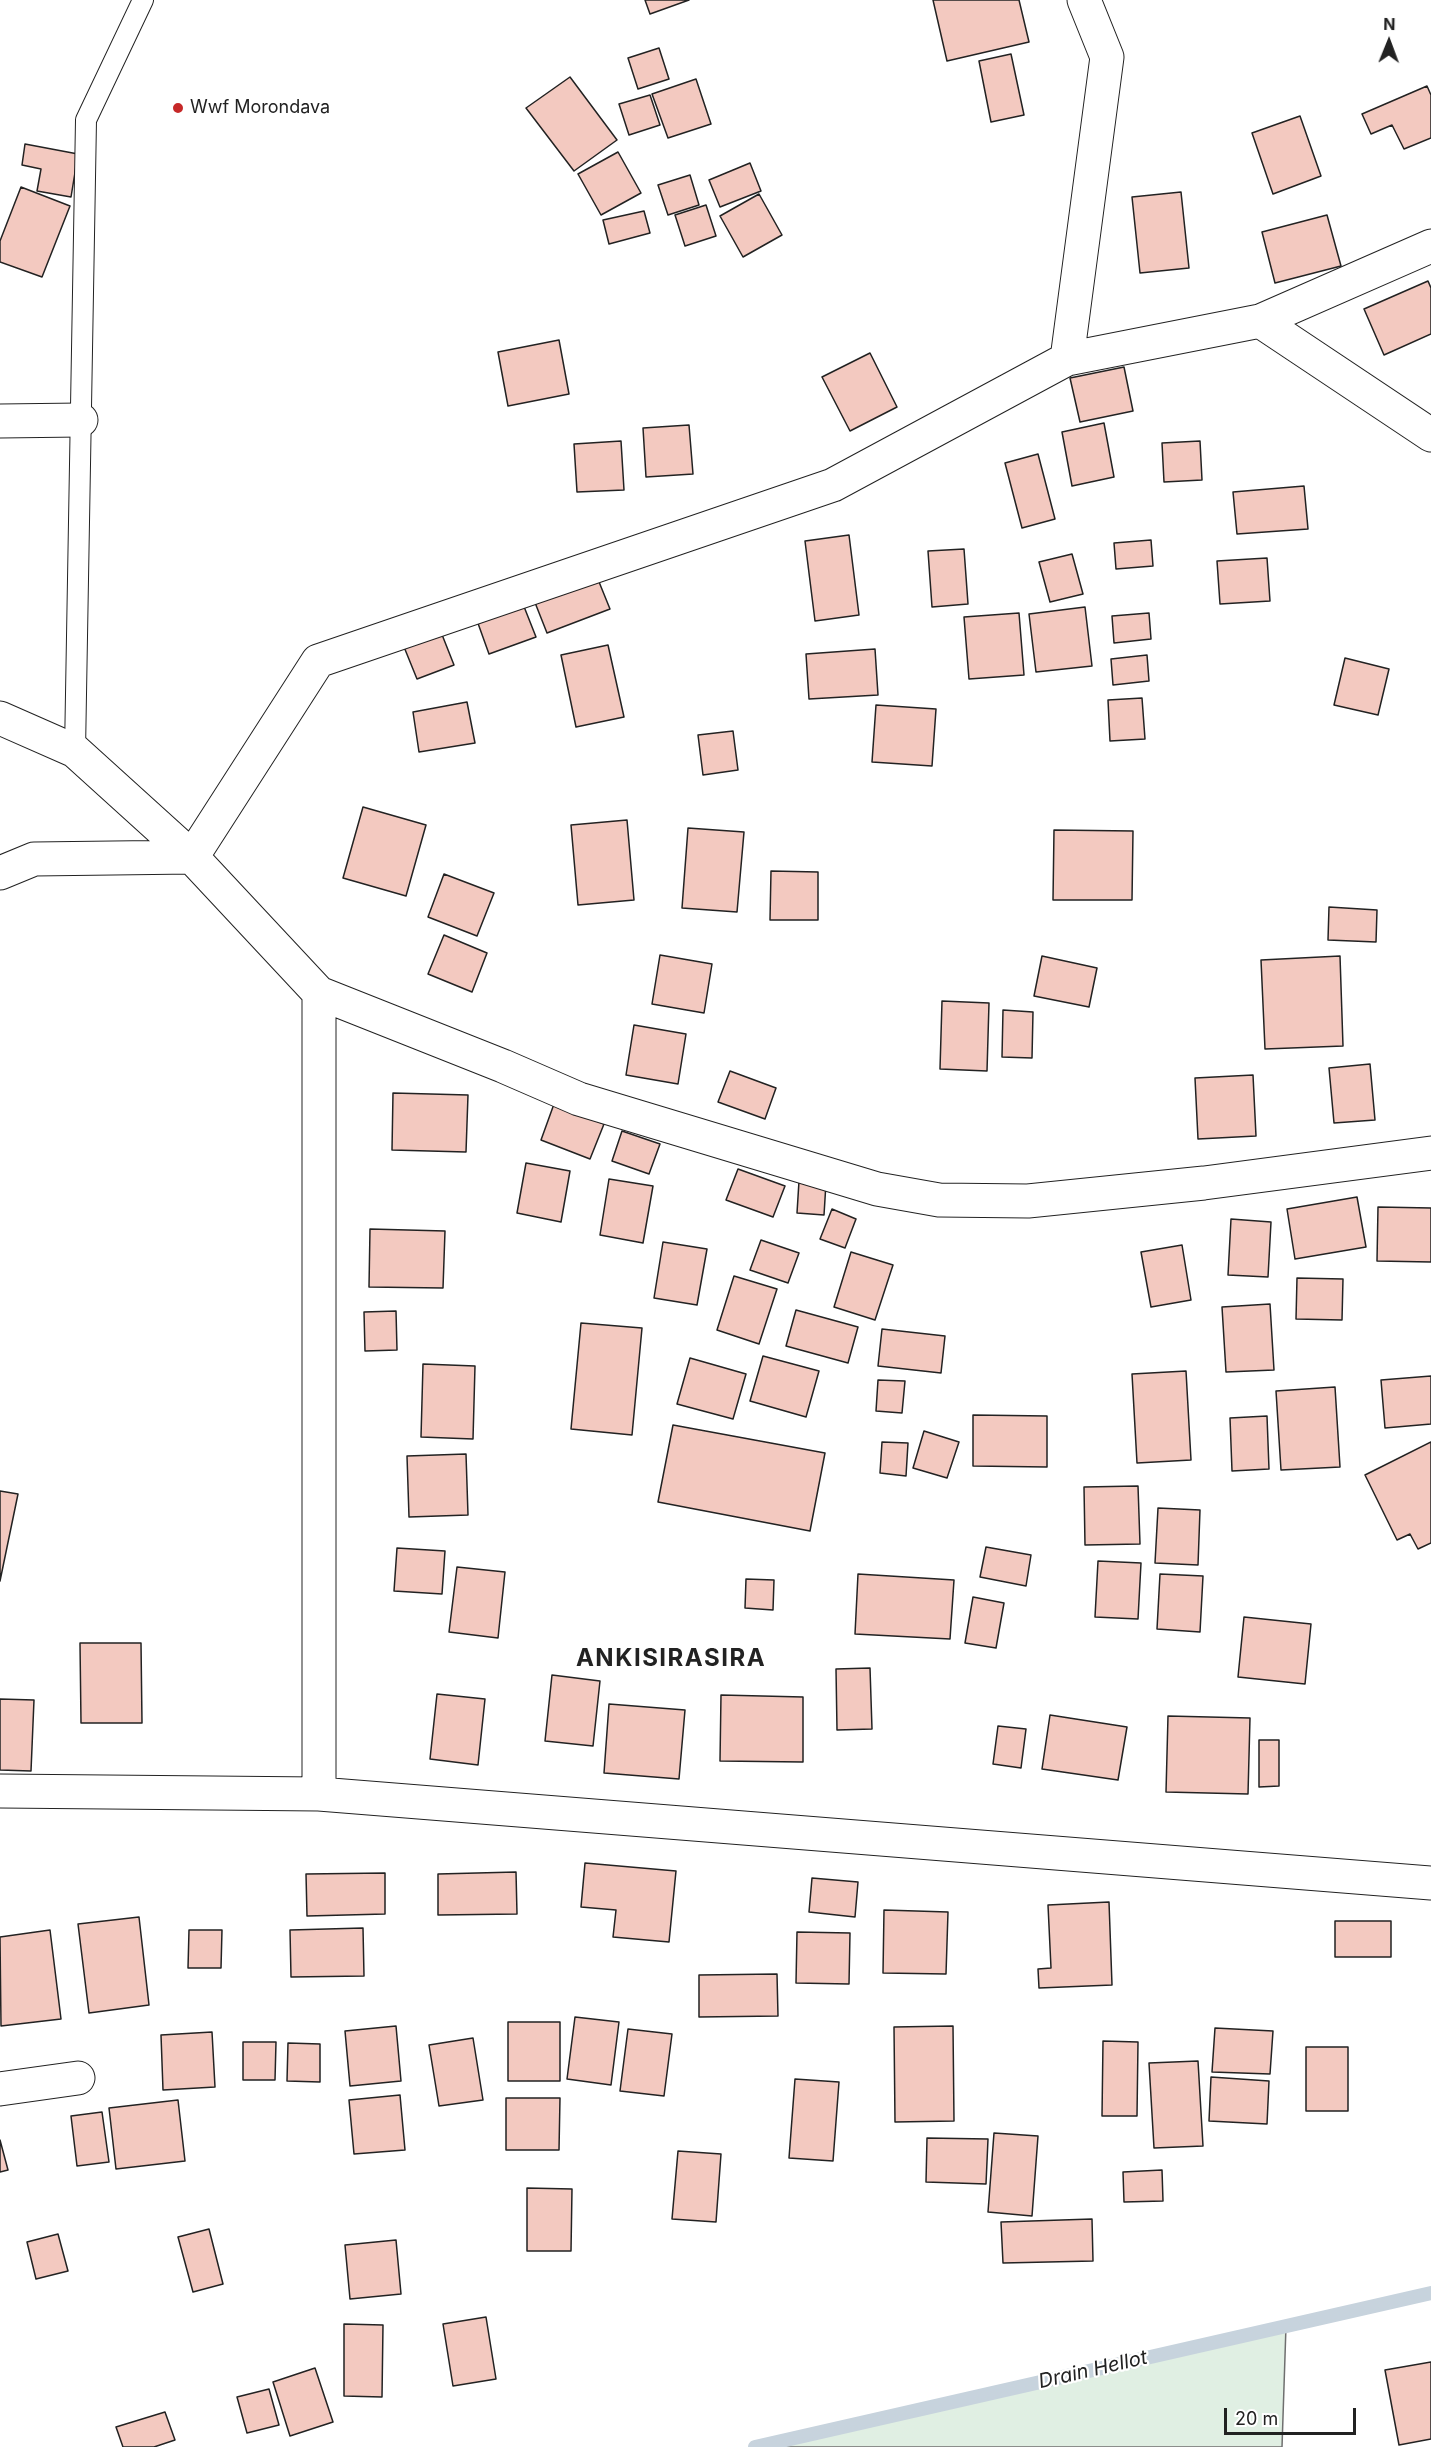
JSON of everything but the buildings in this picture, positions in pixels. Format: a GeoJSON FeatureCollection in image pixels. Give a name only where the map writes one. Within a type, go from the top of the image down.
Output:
{"type":"FeatureCollection","features":[{"type":"Feature","properties":{"kind":"street"},"geometry":{"type":"LineString","coordinates":[[1067,359],[1107,57],[1084,0]]}},
{"type":"Feature","properties":{"kind":"street"},"geometry":{"type":"LineString","coordinates":[[192,857],[318,662],[834,485],[1067,359],[1260,321],[1431,246]]}},
{"type":"Feature","properties":{"kind":"street"},"geometry":{"type":"LineString","coordinates":[[1260,321],[1431,435]]}},
{"type":"Feature","properties":{"kind":"street"},"geometry":{"type":"LineString","coordinates":[[0,421],[81,420]]}},
{"type":"Feature","properties":{"kind":"street"},"geometry":{"type":"LineString","coordinates":[[0,718],[75,751],[192,857],[319,993],[503,1066],[579,1099],[877,1189],[939,1200],[1040,1199],[1204,1183],[1431,1153]]}},
{"type":"Feature","properties":{"kind":"street"},"geometry":{"type":"LineString","coordinates":[[0,873],[34,859],[192,857]]}},
{"type":"Feature","properties":{"kind":"street"},"geometry":{"type":"LineString","coordinates":[[319,993],[319,1794]]}},
{"type":"Feature","properties":{"kind":"street"},"geometry":{"type":"LineString","coordinates":[[0,1791],[319,1794],[1431,1883]]}},
{"type":"Feature","properties":{"kind":"street"},"geometry":{"type":"LineString","coordinates":[[0,2089],[78,2078]]}},
{"type":"Feature","properties":{"kind":"lane"},"geometry":{"type":"LineString","coordinates":[[75,751],[86,120],[143,0]]}},
{"type":"Feature","properties":{"kind":"green space"},"geometry":{"type":"Polygon","coordinates":[[[1286,2326],[1282,2447],[755,2447],[1286,2326]]]}},
{"type":"Feature","properties":{"kind":"waterway","name":"Drain Hellot"},"geometry":{"type":"LineString","coordinates":[[755,2447],[1431,2293]]}},
{"type":"Feature","properties":{"kind":"place","name":"Wwf Morondava"},"geometry":{"type":"Point","coordinates":[178,108]}},
{"type":"Feature","properties":{"kind":"district","name":"ANKISIRASIRA"},"geometry":{"type":"Point","coordinates":[671,1659]}}]}
